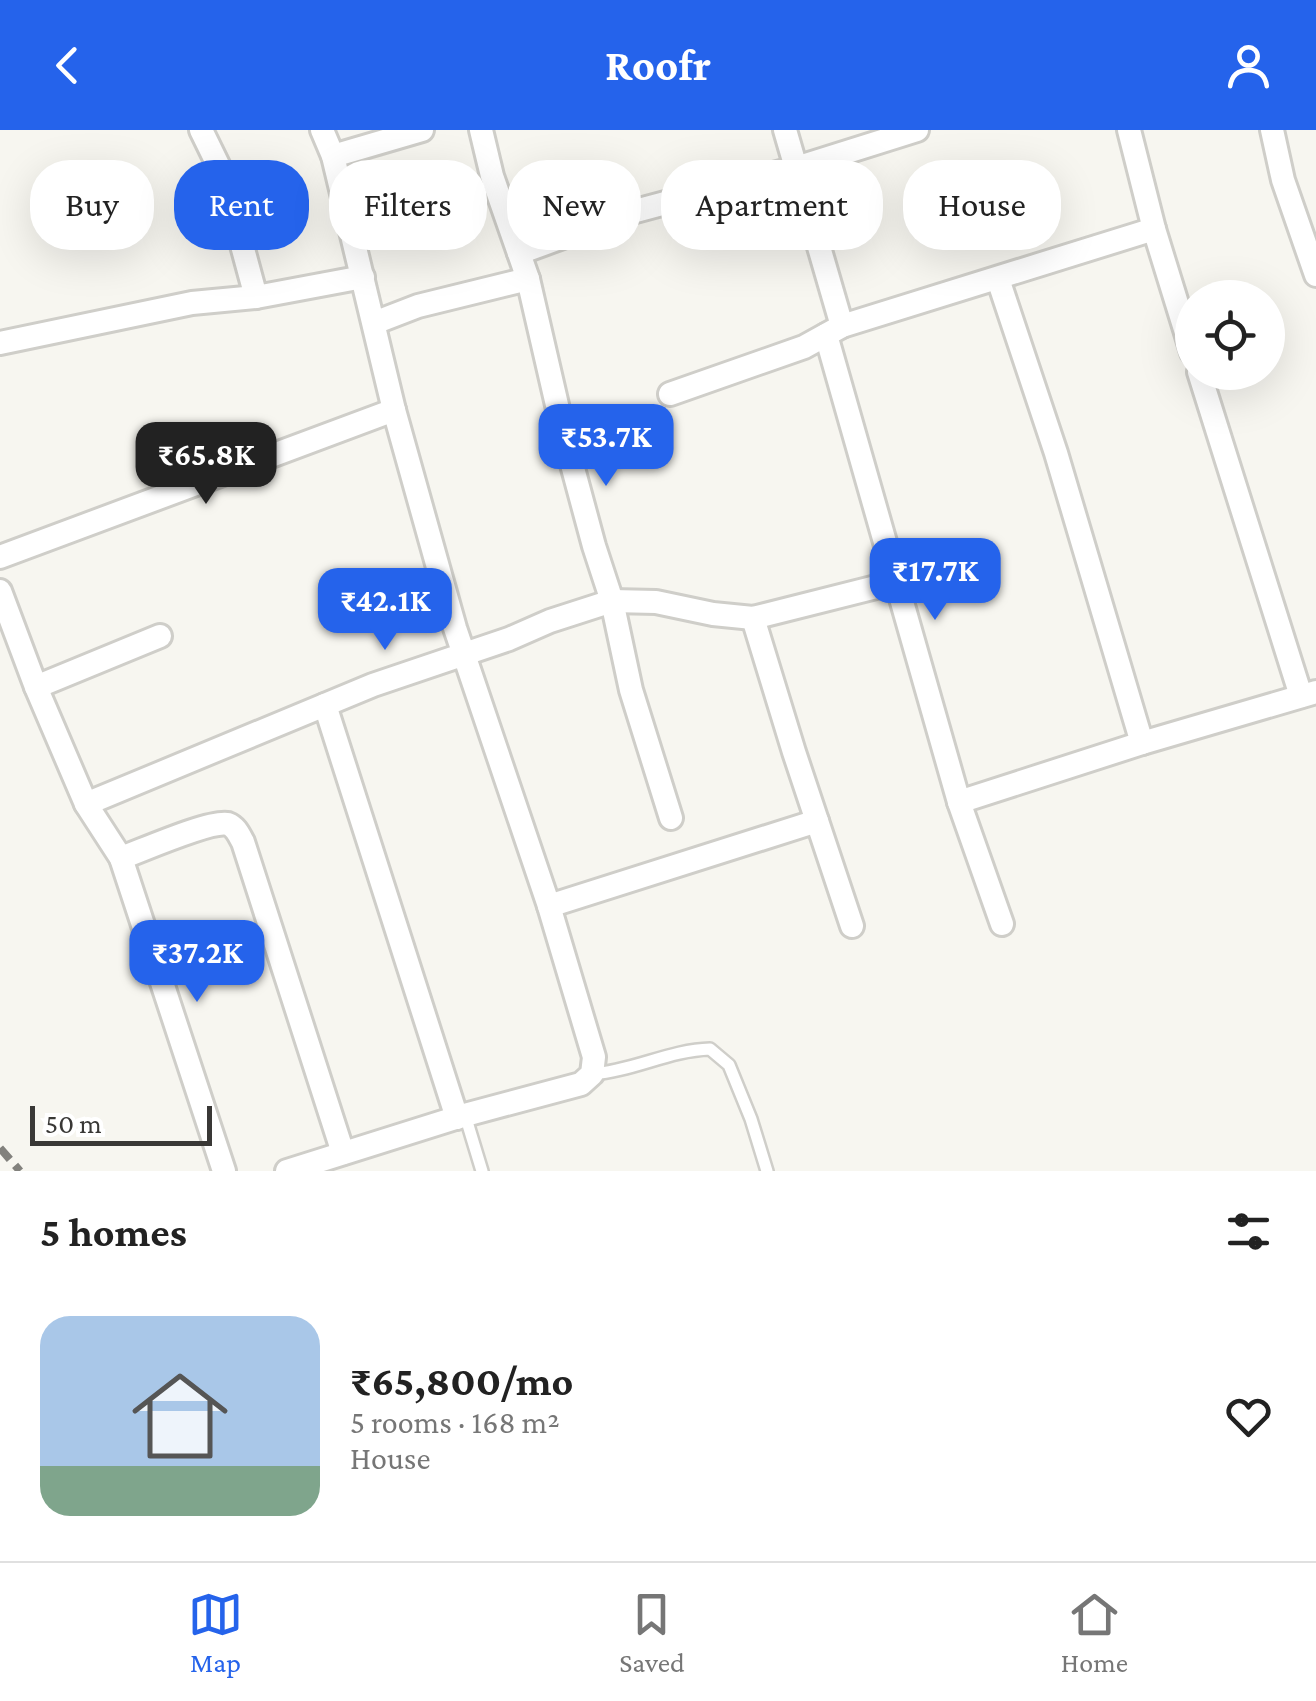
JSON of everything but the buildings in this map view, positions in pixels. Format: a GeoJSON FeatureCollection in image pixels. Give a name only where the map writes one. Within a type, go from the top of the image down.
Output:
{"type":"FeatureCollection","features":[{"type":"Feature","properties":{"kind":"street"},"geometry":{"type":"LineString","coordinates":[[201,130],[223,175],[256,297]]}},
{"type":"Feature","properties":{"kind":"street"},"geometry":{"type":"LineString","coordinates":[[287,1171],[346,1162],[461,1116],[581,1084],[592,1074],[594,1057],[549,906],[449,609],[394,410],[332,156],[322,130]]}},
{"type":"Feature","properties":{"kind":"street"},"geometry":{"type":"LineString","coordinates":[[332,156],[422,130]]}},
{"type":"Feature","properties":{"kind":"street"},"geometry":{"type":"LineString","coordinates":[[481,130],[492,176],[528,278],[562,431],[612,601],[631,690],[670,818]]}},
{"type":"Feature","properties":{"kind":"street"},"geometry":{"type":"LineString","coordinates":[[785,130],[794,160]]}},
{"type":"Feature","properties":{"kind":"street"},"geometry":{"type":"LineString","coordinates":[[822,160],[918,130]]}},
{"type":"Feature","properties":{"kind":"street"},"geometry":{"type":"LineString","coordinates":[[1129,130],[1175,297]]}},
{"type":"Feature","properties":{"kind":"street"},"geometry":{"type":"LineString","coordinates":[[1272,130],[1284,180],[1316,274]]}},
{"type":"Feature","properties":{"kind":"street"},"geometry":{"type":"LineString","coordinates":[[519,253],[661,204]]}},
{"type":"Feature","properties":{"kind":"street"},"geometry":{"type":"LineString","coordinates":[[670,394],[804,346],[834,330],[1154,229]]}},
{"type":"Feature","properties":{"kind":"street"},"geometry":{"type":"LineString","coordinates":[[815,250],[896,582],[958,802],[1002,924]]}},
{"type":"Feature","properties":{"kind":"street"},"geometry":{"type":"LineString","coordinates":[[0,343],[192,303],[256,297],[363,277]]}},
{"type":"Feature","properties":{"kind":"street"},"geometry":{"type":"LineString","coordinates":[[374,323],[418,306],[528,278]]}},
{"type":"Feature","properties":{"kind":"street"},"geometry":{"type":"LineString","coordinates":[[998,278],[1056,453],[1142,743]]}},
{"type":"Feature","properties":{"kind":"street"},"geometry":{"type":"LineString","coordinates":[[958,802],[1308,694],[1205,390]]}},
{"type":"Feature","properties":{"kind":"street"},"geometry":{"type":"LineString","coordinates":[[0,556],[394,410]]}},
{"type":"Feature","properties":{"kind":"street"},"geometry":{"type":"LineString","coordinates":[[86,804],[325,705],[612,601],[656,602],[754,618],[896,582]]}},
{"type":"Feature","properties":{"kind":"street"},"geometry":{"type":"LineString","coordinates":[[0,591],[86,804],[121,858],[224,1171]]}},
{"type":"Feature","properties":{"kind":"street"},"geometry":{"type":"LineString","coordinates":[[754,618],[852,926]]}},
{"type":"Feature","properties":{"kind":"street"},"geometry":{"type":"LineString","coordinates":[[36,687],[160,636]]}},
{"type":"Feature","properties":{"kind":"street"},"geometry":{"type":"LineString","coordinates":[[325,705],[461,1116]]}},
{"type":"Feature","properties":{"kind":"street"},"geometry":{"type":"LineString","coordinates":[[549,906],[818,821]]}},
{"type":"Feature","properties":{"kind":"street"},"geometry":{"type":"LineString","coordinates":[[121,858],[206,827],[226,824],[236,829],[346,1162]]}},
{"type":"Feature","properties":{"kind":"lane"},"geometry":{"type":"LineString","coordinates":[[592,1074],[612,1073],[690,1049],[710,1049],[729,1065],[767,1171]]}},
{"type":"Feature","properties":{"kind":"lane"},"geometry":{"type":"LineString","coordinates":[[461,1116],[482,1171]]}},
{"type":"Feature","properties":{"kind":"railway"},"geometry":{"type":"LineString","coordinates":[[0,1148],[20,1171]]}}]}
